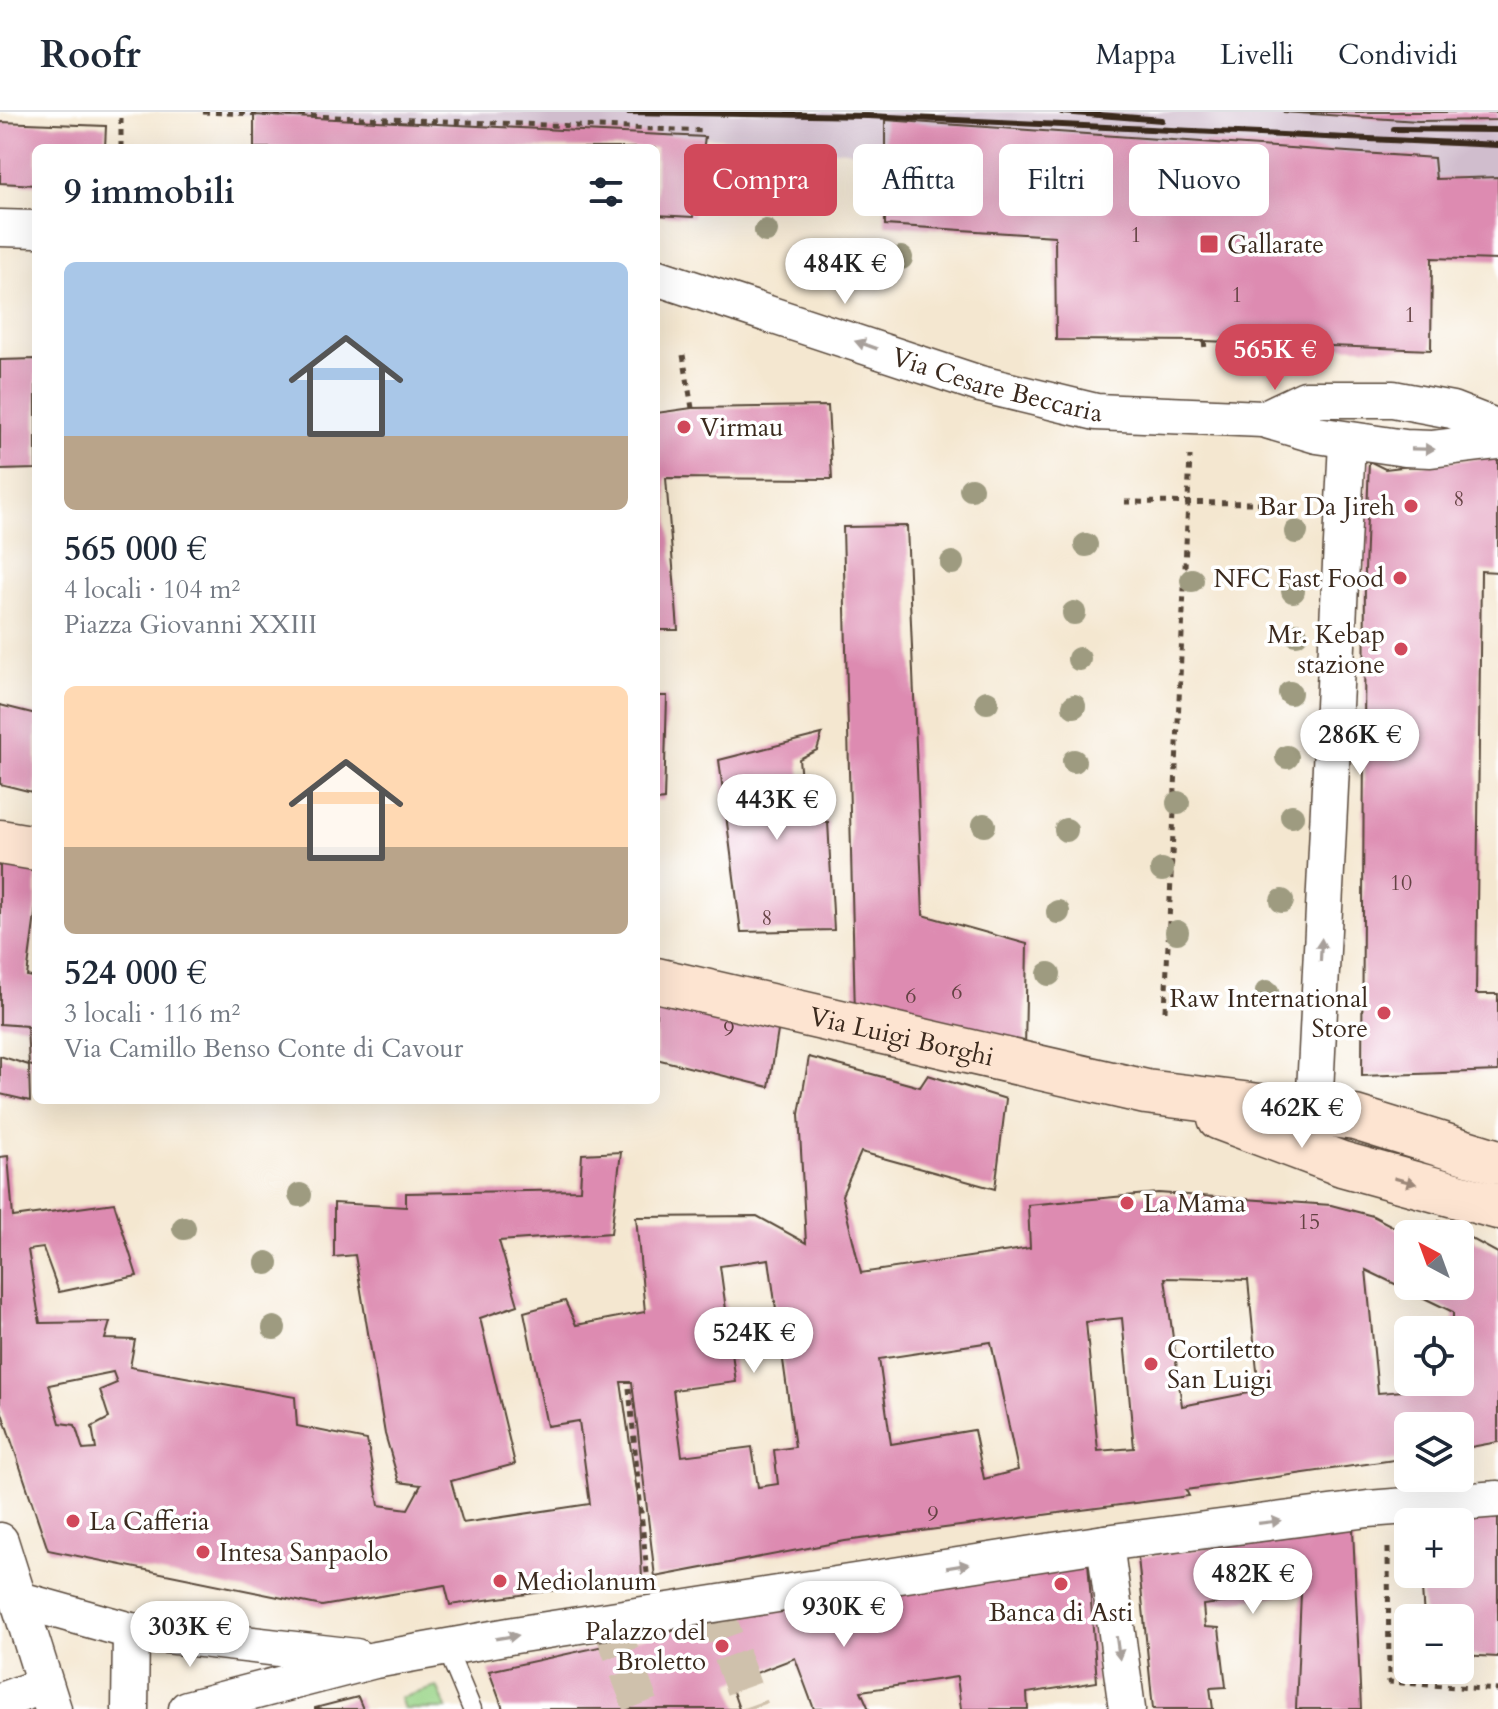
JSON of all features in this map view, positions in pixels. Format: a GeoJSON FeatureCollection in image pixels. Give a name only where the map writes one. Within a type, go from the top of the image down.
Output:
{"type":"FeatureCollection","features":[{"type":"Feature","properties":{"kind":"street"},"geometry":{"type":"LineString","coordinates":[[0,228],[32,229]]}},
{"type":"Feature","properties":{"kind":"street","name":"Via Cesare Beccaria"},"geometry":{"type":"LineString","coordinates":[[660,278],[1008,392],[1096,412],[1263,419],[1347,442],[1431,449],[1498,441]]}},
{"type":"Feature","properties":{"kind":"street"},"geometry":{"type":"LineString","coordinates":[[1263,419],[1305,399],[1393,399],[1452,410],[1498,428]]}},
{"type":"Feature","properties":{"kind":"street"},"geometry":{"type":"LineString","coordinates":[[1264,1134],[1314,1112],[1347,442]]}},
{"type":"Feature","properties":{"kind":"street"},"geometry":{"type":"LineString","coordinates":[[0,842],[32,847]]}},
{"type":"Feature","properties":{"kind":"street","name":"Via Luigi Borghi"},"geometry":{"type":"LineString","coordinates":[[660,981],[1146,1092],[1355,1118],[1498,1162]]}},
{"type":"Feature","properties":{"kind":"street","name":"Via Luigi Borghi"},"geometry":{"type":"LineString","coordinates":[[1146,1092],[1342,1164],[1498,1207]]}},
{"type":"Feature","properties":{"kind":"street"},"geometry":{"type":"LineString","coordinates":[[187,1709],[375,1660],[651,1614],[1105,1543],[1387,1507],[1498,1499]]}},
{"type":"Feature","properties":{"kind":"street"},"geometry":{"type":"LineString","coordinates":[[0,1541],[49,1697],[0,1701]]}},
{"type":"Feature","properties":{"kind":"street"},"geometry":{"type":"LineString","coordinates":[[1105,1543],[1127,1709]]}},
{"type":"Feature","properties":{"kind":"street"},"geometry":{"type":"LineString","coordinates":[[20,1600],[131,1631],[375,1660]]}},
{"type":"Feature","properties":{"kind":"street"},"geometry":{"type":"LineString","coordinates":[[130,1709],[131,1631]]}},
{"type":"Feature","properties":{"kind":"lane"},"geometry":{"type":"LineString","coordinates":[[446,1647],[472,1709]]}},
{"type":"Feature","properties":{"kind":"path"},"geometry":{"type":"LineString","coordinates":[[121,112],[121,144]]}},
{"type":"Feature","properties":{"kind":"path"},"geometry":{"type":"LineString","coordinates":[[203,112],[706,131]]}},
{"type":"Feature","properties":{"kind":"path"},"geometry":{"type":"LineString","coordinates":[[1204,341],[1205,349]]}},
{"type":"Feature","properties":{"kind":"path"},"geometry":{"type":"LineString","coordinates":[[683,355],[692,408]]}},
{"type":"Feature","properties":{"kind":"path"},"geometry":{"type":"LineString","coordinates":[[1165,1011],[1191,445]]}},
{"type":"Feature","properties":{"kind":"path"},"geometry":{"type":"LineString","coordinates":[[1125,502],[1259,503]]}},
{"type":"Feature","properties":{"kind":"path"},"geometry":{"type":"LineString","coordinates":[[629,1388],[651,1614]]}},
{"type":"Feature","properties":{"kind":"path"},"geometry":{"type":"LineString","coordinates":[[1387,1507],[1389,1682],[1498,1690]]}},
{"type":"Feature","properties":{"kind":"shaded area"},"geometry":{"type":"Polygon","coordinates":[[[195,112],[1498,112],[1498,177],[1436,179],[1269,168],[1269,144],[1129,144],[1129,162],[1113,161],[1113,144],[999,144],[999,158],[983,158],[983,144],[853,144],[853,152],[837,150],[837,144],[775,144],[705,137],[195,112]]]}},
{"type":"Feature","properties":{"kind":"green space"},"geometry":{"type":"Polygon","coordinates":[[[437,1687],[447,1709],[404,1709],[400,1698],[437,1687]]]}},
{"type":"Feature","properties":{"kind":"building"},"geometry":{"type":"Polygon","coordinates":[[[1283,112],[1498,112],[1498,120],[1418,121],[1283,112]]]}},
{"type":"Feature","properties":{"kind":"building"},"geometry":{"type":"Polygon","coordinates":[[[254,115],[705,137],[704,144],[684,144],[684,216],[693,217],[660,215],[660,144],[254,144],[254,115]]]}},
{"type":"Feature","properties":{"kind":"building"},"geometry":{"type":"Polygon","coordinates":[[[885,120],[1232,144],[1129,144],[1129,216],[1269,216],[1269,147],[1434,158],[1436,179],[1498,177],[1498,260],[1432,258],[1431,350],[1204,341],[1056,340],[1055,236],[885,225],[885,216],[983,216],[983,144],[885,144],[885,120]]]}},
{"type":"Feature","properties":{"kind":"building"},"geometry":{"type":"Polygon","coordinates":[[[0,122],[106,126],[105,144],[32,144],[32,185],[0,183],[0,122]]]}},
{"type":"Feature","properties":{"kind":"building"},"geometry":{"type":"Polygon","coordinates":[[[32,359],[32,469],[0,470],[0,360],[32,359]]]}},
{"type":"Feature","properties":{"kind":"building"},"geometry":{"type":"Polygon","coordinates":[[[828,406],[832,479],[666,478],[678,630],[660,630],[660,412],[692,408],[828,406]]]}},
{"type":"Feature","properties":{"kind":"building"},"geometry":{"type":"Polygon","coordinates":[[[1498,456],[1498,572],[1481,571],[1476,994],[1498,994],[1498,1071],[1362,1076],[1365,571],[1369,461],[1385,469],[1498,456]]]}},
{"type":"Feature","properties":{"kind":"building"},"geometry":{"type":"Polygon","coordinates":[[[907,526],[923,915],[1027,944],[1025,1050],[855,1014],[843,527],[907,526]]]}},
{"type":"Feature","properties":{"kind":"building"},"geometry":{"type":"Polygon","coordinates":[[[660,696],[667,696],[664,800],[660,800],[660,696]]]}},
{"type":"Feature","properties":{"kind":"building"},"geometry":{"type":"Polygon","coordinates":[[[0,705],[32,713],[32,792],[0,784],[0,705]]]}},
{"type":"Feature","properties":{"kind":"building"},"geometry":{"type":"Polygon","coordinates":[[[822,734],[817,750],[799,759],[805,820],[828,822],[834,930],[741,932],[719,760],[822,734]]]}},
{"type":"Feature","properties":{"kind":"building"},"geometry":{"type":"Polygon","coordinates":[[[0,863],[32,868],[32,938],[27,976],[32,977],[32,1066],[29,1065],[27,1026],[0,1024],[0,863]]]}},
{"type":"Feature","properties":{"kind":"building"},"geometry":{"type":"Polygon","coordinates":[[[660,977],[782,1006],[769,1087],[660,1060],[660,977]]]}},
{"type":"Feature","properties":{"kind":"building"},"geometry":{"type":"Polygon","coordinates":[[[0,1056],[29,1065],[30,1101],[0,1094],[0,1056]]]}},
{"type":"Feature","properties":{"kind":"building"},"geometry":{"type":"Polygon","coordinates":[[[809,1057],[920,1087],[928,1075],[1006,1099],[995,1189],[861,1152],[842,1195],[861,1273],[1030,1248],[1028,1205],[1158,1193],[1331,1205],[1373,1216],[1394,1227],[1394,1284],[1366,1270],[1378,1393],[1394,1392],[1394,1396],[1474,1396],[1474,1316],[1453,1316],[1453,1312],[1428,1300],[1474,1300],[1474,1240],[1498,1253],[1498,1442],[1474,1446],[1474,1412],[1394,1412],[1394,1460],[1186,1490],[1189,1496],[845,1541],[655,1577],[632,1382],[621,1382],[638,1498],[642,1578],[450,1605],[445,1585],[322,1606],[48,1550],[0,1407],[0,1157],[8,1156],[13,1217],[114,1203],[137,1276],[59,1292],[43,1248],[28,1250],[40,1323],[110,1322],[105,1339],[135,1340],[130,1367],[295,1397],[297,1426],[367,1440],[379,1505],[408,1509],[421,1485],[399,1482],[385,1434],[355,1255],[334,1257],[334,1203],[406,1207],[406,1193],[580,1190],[582,1154],[621,1152],[611,1233],[499,1241],[518,1305],[480,1318],[515,1464],[451,1481],[463,1523],[590,1504],[579,1421],[547,1426],[524,1312],[565,1301],[576,1325],[645,1312],[636,1217],[757,1216],[806,1243],[799,1114],[809,1057]],[[769,1259],[720,1266],[736,1382],[673,1390],[682,1456],[752,1447],[758,1487],[778,1484],[774,1450],[795,1447],[769,1259]],[[1165,1278],[1182,1406],[1259,1391],[1248,1280],[1165,1278]],[[1122,1318],[1086,1322],[1098,1451],[1134,1448],[1122,1318]],[[991,1342],[879,1359],[891,1444],[974,1430],[984,1479],[1018,1470],[991,1342]],[[113,1372],[49,1385],[60,1423],[75,1425],[83,1450],[96,1449],[92,1427],[109,1418],[100,1390],[117,1383],[113,1372]]]}},
{"type":"Feature","properties":{"kind":"building"},"geometry":{"type":"Polygon","coordinates":[[[1498,1514],[1498,1657],[1474,1656],[1474,1604],[1423,1604],[1422,1588],[1474,1588],[1474,1517],[1498,1514]]]}},
{"type":"Feature","properties":{"kind":"building"},"geometry":{"type":"Polygon","coordinates":[[[1353,1529],[1361,1709],[1296,1709],[1301,1593],[1203,1605],[1205,1627],[1219,1628],[1226,1687],[1210,1688],[1213,1709],[1153,1709],[1138,1557],[1353,1529]]]}},
{"type":"Feature","properties":{"kind":"building"},"geometry":{"type":"Polygon","coordinates":[[[1088,1562],[1097,1682],[1027,1693],[1028,1709],[961,1709],[957,1677],[861,1691],[869,1709],[814,1709],[795,1658],[730,1683],[739,1709],[503,1709],[489,1671],[820,1599],[1088,1562]]]}},
{"type":"Feature","properties":{"kind":"building"},"geometry":{"type":"Polygon","coordinates":[[[358,1697],[363,1709],[315,1709],[315,1708],[358,1697]]]}},
{"type":"Feature","properties":{"kind":"tunnel"},"geometry":{"type":"LineString","coordinates":[[713,1604],[751,1709]]}},
{"type":"Feature","properties":{"kind":"tunnel"},"geometry":{"type":"LineString","coordinates":[[609,1620],[642,1709]]}},
{"type":"Feature","properties":{"kind":"railway"},"geometry":{"type":"LineString","coordinates":[[628,112],[868,116],[1498,145]]}},
{"type":"Feature","properties":{"kind":"railway"},"geometry":{"type":"LineString","coordinates":[[1062,112],[1162,120]]}},
{"type":"Feature","properties":{"kind":"railway"},"geometry":{"type":"LineString","coordinates":[[1394,129],[1498,130]]}},
{"type":"Feature","properties":{"kind":"place","name":"Gallarate"},"geometry":{"type":"Point","coordinates":[1209,244]}},
{"type":"Feature","properties":{"kind":"place","name":"Virmau"},"geometry":{"type":"Point","coordinates":[684,427]}},
{"type":"Feature","properties":{"kind":"place","name":"Bar Da Jireh"},"geometry":{"type":"Point","coordinates":[1411,506]}},
{"type":"Feature","properties":{"kind":"place","name":"NFC Fast Food"},"geometry":{"type":"Point","coordinates":[1400,578]}},
{"type":"Feature","properties":{"kind":"place","name":"Mr. Kebap stazione"},"geometry":{"type":"Point","coordinates":[1401,649]}},
{"type":"Feature","properties":{"kind":"place","name":"Raw International Store"},"geometry":{"type":"Point","coordinates":[1384,1013]}},
{"type":"Feature","properties":{"kind":"place","name":"La Mama"},"geometry":{"type":"Point","coordinates":[1127,1203]}},
{"type":"Feature","properties":{"kind":"place","name":"Cortiletto San Luigi"},"geometry":{"type":"Point","coordinates":[1151,1364]}},
{"type":"Feature","properties":{"kind":"place","name":"La Cafferia"},"geometry":{"type":"Point","coordinates":[73,1521]}},
{"type":"Feature","properties":{"kind":"place","name":"Intesa Sanpaolo"},"geometry":{"type":"Point","coordinates":[203,1552]}},
{"type":"Feature","properties":{"kind":"place","name":"Mediolanum"},"geometry":{"type":"Point","coordinates":[500,1581]}},
{"type":"Feature","properties":{"kind":"place","name":"Banca di Asti"},"geometry":{"type":"Point","coordinates":[1061,1584]}},
{"type":"Feature","properties":{"kind":"place","name":"Palazzo del Broletto"},"geometry":{"type":"Point","coordinates":[722,1646]}}]}
